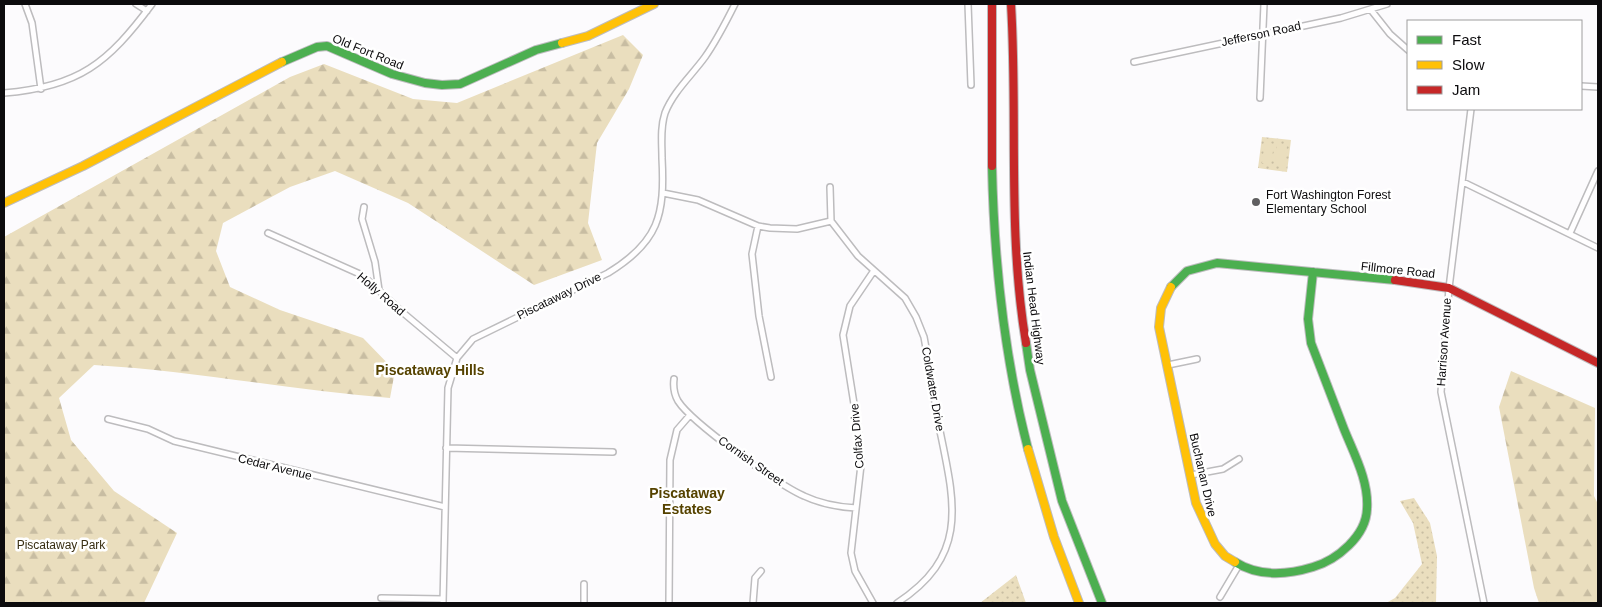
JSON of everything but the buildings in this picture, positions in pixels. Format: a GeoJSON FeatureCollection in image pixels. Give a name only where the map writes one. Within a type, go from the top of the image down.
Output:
{"type":"FeatureCollection","features":[{"type":"Feature","properties":{"kind":"main road","name":"Old Fort Road"},"geometry":{"type":"LineString","coordinates":[[4,203],[35,190],[147,131],[317,47],[327,46],[407,80],[423,84],[447,86],[460,84],[536,50],[588,36],[654,4]]}},
{"type":"Feature","properties":{"kind":"main road"},"geometry":{"type":"LineString","coordinates":[[992,4],[994,221],[1004,329],[1019,408],[1044,511],[1079,603]]}},
{"type":"Feature","properties":{"kind":"main road","name":"Indian Head Highway"},"geometry":{"type":"LineString","coordinates":[[1011,4],[1014,54],[1015,258],[1022,327],[1030,370],[1062,501],[1102,603]]}},
{"type":"Feature","properties":{"kind":"main road","name":"Buchanan Drive"},"geometry":{"type":"LineString","coordinates":[[1239,265],[1217,263],[1196,267],[1180,277],[1169,289],[1161,308],[1159,322],[1191,475],[1204,527],[1226,557],[1239,565],[1257,572],[1280,574],[1312,567],[1343,552],[1353,544],[1367,517],[1368,493],[1366,484],[1308,331],[1313,272]]}},
{"type":"Feature","properties":{"kind":"main road","name":"Fillmore Road"},"geometry":{"type":"LineString","coordinates":[[1239,265],[1448,288],[1598,363]]}},
{"type":"Feature","properties":{"kind":"street"},"geometry":{"type":"LineString","coordinates":[[25,4],[32,23],[41,89]]}},
{"type":"Feature","properties":{"kind":"street"},"geometry":{"type":"LineString","coordinates":[[136,4],[147,11]]}},
{"type":"Feature","properties":{"kind":"street"},"geometry":{"type":"LineString","coordinates":[[4,94],[41,89],[68,81],[92,68],[118,46],[152,4]]}},
{"type":"Feature","properties":{"kind":"street","name":"Piscataway Drive"},"geometry":{"type":"LineString","coordinates":[[443,601],[448,388],[457,358],[469,343],[479,336],[608,272],[636,254],[648,240],[657,225],[663,193],[661,138],[665,114],[675,95],[713,45],[735,4]]}},
{"type":"Feature","properties":{"kind":"street"},"geometry":{"type":"LineString","coordinates":[[968,4],[971,85]]}},
{"type":"Feature","properties":{"kind":"street"},"geometry":{"type":"LineString","coordinates":[[1260,98],[1264,4]]}},
{"type":"Feature","properties":{"kind":"street","name":"Jefferson Road"},"geometry":{"type":"LineString","coordinates":[[1134,62],[1341,18],[1387,4]]}},
{"type":"Feature","properties":{"kind":"street"},"geometry":{"type":"LineString","coordinates":[[1371,10],[1390,34],[1407,49]]}},
{"type":"Feature","properties":{"kind":"street"},"geometry":{"type":"LineString","coordinates":[[1582,86],[1598,87]]}},
{"type":"Feature","properties":{"kind":"street","name":"Harrison Avenue"},"geometry":{"type":"LineString","coordinates":[[1471,110],[1448,288],[1441,370],[1442,408],[1484,603]]}},
{"type":"Feature","properties":{"kind":"street"},"geometry":{"type":"LineString","coordinates":[[1570,234],[1598,171]]}},
{"type":"Feature","properties":{"kind":"street"},"geometry":{"type":"LineString","coordinates":[[1463,182],[1598,248]]}},
{"type":"Feature","properties":{"kind":"street"},"geometry":{"type":"LineString","coordinates":[[663,193],[698,200],[758,226],[798,229],[831,221],[830,187]]}},
{"type":"Feature","properties":{"kind":"street"},"geometry":{"type":"LineString","coordinates":[[364,207],[362,219],[371,247],[379,290]]}},
{"type":"Feature","properties":{"kind":"street","name":"Coldwater Drive"},"geometry":{"type":"LineString","coordinates":[[831,221],[873,272],[885,279],[905,298],[916,317],[924,337],[953,506],[950,534],[940,560],[918,587],[897,603]]}},
{"type":"Feature","properties":{"kind":"street"},"geometry":{"type":"LineString","coordinates":[[758,226],[752,254],[760,324],[771,377]]}},
{"type":"Feature","properties":{"kind":"street","name":"Holly Road"},"geometry":{"type":"LineString","coordinates":[[268,233],[362,275],[457,358]]}},
{"type":"Feature","properties":{"kind":"street","name":"Colfax Drive"},"geometry":{"type":"LineString","coordinates":[[873,272],[850,306],[843,335],[860,448],[860,486],[851,537],[851,553],[855,571],[873,603]]}},
{"type":"Feature","properties":{"kind":"street"},"geometry":{"type":"LineString","coordinates":[[1168,365],[1198,359]]}},
{"type":"Feature","properties":{"kind":"street","name":"Cornish Street"},"geometry":{"type":"LineString","coordinates":[[674,379],[674,390],[677,399],[690,415],[758,467],[799,494],[831,506],[856,508]]}},
{"type":"Feature","properties":{"kind":"street"},"geometry":{"type":"LineString","coordinates":[[668,603],[670,460],[677,430],[690,415]]}},
{"type":"Feature","properties":{"kind":"street","name":"Cedar Avenue"},"geometry":{"type":"LineString","coordinates":[[108,420],[148,429],[167,439],[183,444],[445,507]]}},
{"type":"Feature","properties":{"kind":"street"},"geometry":{"type":"LineString","coordinates":[[446,448],[613,452]]}},
{"type":"Feature","properties":{"kind":"street"},"geometry":{"type":"LineString","coordinates":[[1191,475],[1223,469],[1239,459]]}},
{"type":"Feature","properties":{"kind":"street"},"geometry":{"type":"LineString","coordinates":[[1220,597],[1239,565]]}},
{"type":"Feature","properties":{"kind":"street"},"geometry":{"type":"LineString","coordinates":[[752,603],[755,578],[761,571]]}},
{"type":"Feature","properties":{"kind":"street"},"geometry":{"type":"LineString","coordinates":[[584,584],[584,603]]}},
{"type":"Feature","properties":{"kind":"street"},"geometry":{"type":"LineString","coordinates":[[381,598],[443,601]]}},
{"type":"Feature","properties":{"kind":"green space","name":"Piscataway Park"},"geometry":{"type":"Polygon","coordinates":[[[623,35],[643,55],[629,89],[597,143],[588,223],[602,260],[534,285],[408,203],[335,171],[290,187],[223,223],[216,251],[230,287],[280,310],[363,338],[395,371],[390,398],[94,365],[59,398],[71,440],[114,491],[177,533],[144,603],[4,603],[4,237],[290,77],[324,64],[413,99],[457,103],[623,35]]]}},
{"type":"Feature","properties":{"kind":"green space"},"geometry":{"type":"Polygon","coordinates":[[[1262,137],[1291,140],[1287,172],[1258,168],[1262,137]]]}},
{"type":"Feature","properties":{"kind":"green space"},"geometry":{"type":"Polygon","coordinates":[[[1265,143],[1274,144],[1271,164],[1262,163],[1265,143]]]}},
{"type":"Feature","properties":{"kind":"green space"},"geometry":{"type":"Polygon","coordinates":[[[1277,144],[1287,146],[1284,166],[1275,165],[1277,144]]]}},
{"type":"Feature","properties":{"kind":"green space"},"geometry":{"type":"Polygon","coordinates":[[[1511,371],[1595,408],[1594,496],[1598,504],[1598,603],[1539,603],[1534,588],[1499,407],[1511,371]]]}},
{"type":"Feature","properties":{"kind":"green space"},"geometry":{"type":"Polygon","coordinates":[[[1414,498],[1430,523],[1437,556],[1436,603],[1386,603],[1395,598],[1422,564],[1413,523],[1400,501],[1414,498]]]}},
{"type":"Feature","properties":{"kind":"green space"},"geometry":{"type":"Polygon","coordinates":[[[1016,575],[1026,603],[980,603],[1016,575]]]}},
{"type":"Feature","properties":{"kind":"traffic: fast"},"geometry":{"type":"LineString","coordinates":[[282,62],[317,47],[327,46],[392,74],[425,83],[442,85],[460,84],[536,50],[562,43]]}},
{"type":"Feature","properties":{"kind":"traffic: fast"},"geometry":{"type":"LineString","coordinates":[[992,166],[995,238],[1002,309],[1013,379],[1028,449]]}},
{"type":"Feature","properties":{"kind":"traffic: fast"},"geometry":{"type":"LineString","coordinates":[[1171,287],[1187,271],[1217,263],[1395,280]]}},
{"type":"Feature","properties":{"kind":"traffic: fast"},"geometry":{"type":"LineString","coordinates":[[1235,562],[1254,570],[1273,573],[1293,572],[1313,567],[1331,559],[1349,546],[1362,528],[1365,519],[1367,499],[1363,478],[1311,343],[1308,319],[1313,272]]}},
{"type":"Feature","properties":{"kind":"traffic: fast"},"geometry":{"type":"LineString","coordinates":[[1026,343],[1030,370],[1062,501],[1102,603]]}},
{"type":"Feature","properties":{"kind":"traffic: slow"},"geometry":{"type":"LineString","coordinates":[[562,43],[588,36],[654,4]]}},
{"type":"Feature","properties":{"kind":"traffic: slow"},"geometry":{"type":"LineString","coordinates":[[4,203],[83,166],[282,62]]}},
{"type":"Feature","properties":{"kind":"traffic: slow"},"geometry":{"type":"LineString","coordinates":[[1171,287],[1161,308],[1159,327],[1196,503],[1215,544],[1225,556],[1235,562]]}},
{"type":"Feature","properties":{"kind":"traffic: slow"},"geometry":{"type":"LineString","coordinates":[[1028,449],[1054,537],[1079,603]]}},
{"type":"Feature","properties":{"kind":"traffic: jam"},"geometry":{"type":"LineString","coordinates":[[992,4],[992,166]]}},
{"type":"Feature","properties":{"kind":"traffic: jam"},"geometry":{"type":"LineString","coordinates":[[1011,4],[1015,216],[1020,301],[1026,343]]}},
{"type":"Feature","properties":{"kind":"traffic: jam"},"geometry":{"type":"LineString","coordinates":[[1395,280],[1449,288],[1598,363]]}},
{"type":"Feature","properties":{"kind":"place","name":"Fort Washington Forest Elementary School"},"geometry":{"type":"Point","coordinates":[1256,202]}},
{"type":"Feature","properties":{"kind":"district","name":"Piscataway Hills"},"geometry":{"type":"Point","coordinates":[430,370]}},
{"type":"Feature","properties":{"kind":"district","name":"Piscataway Estates"},"geometry":{"type":"Point","coordinates":[687,502]}}]}
